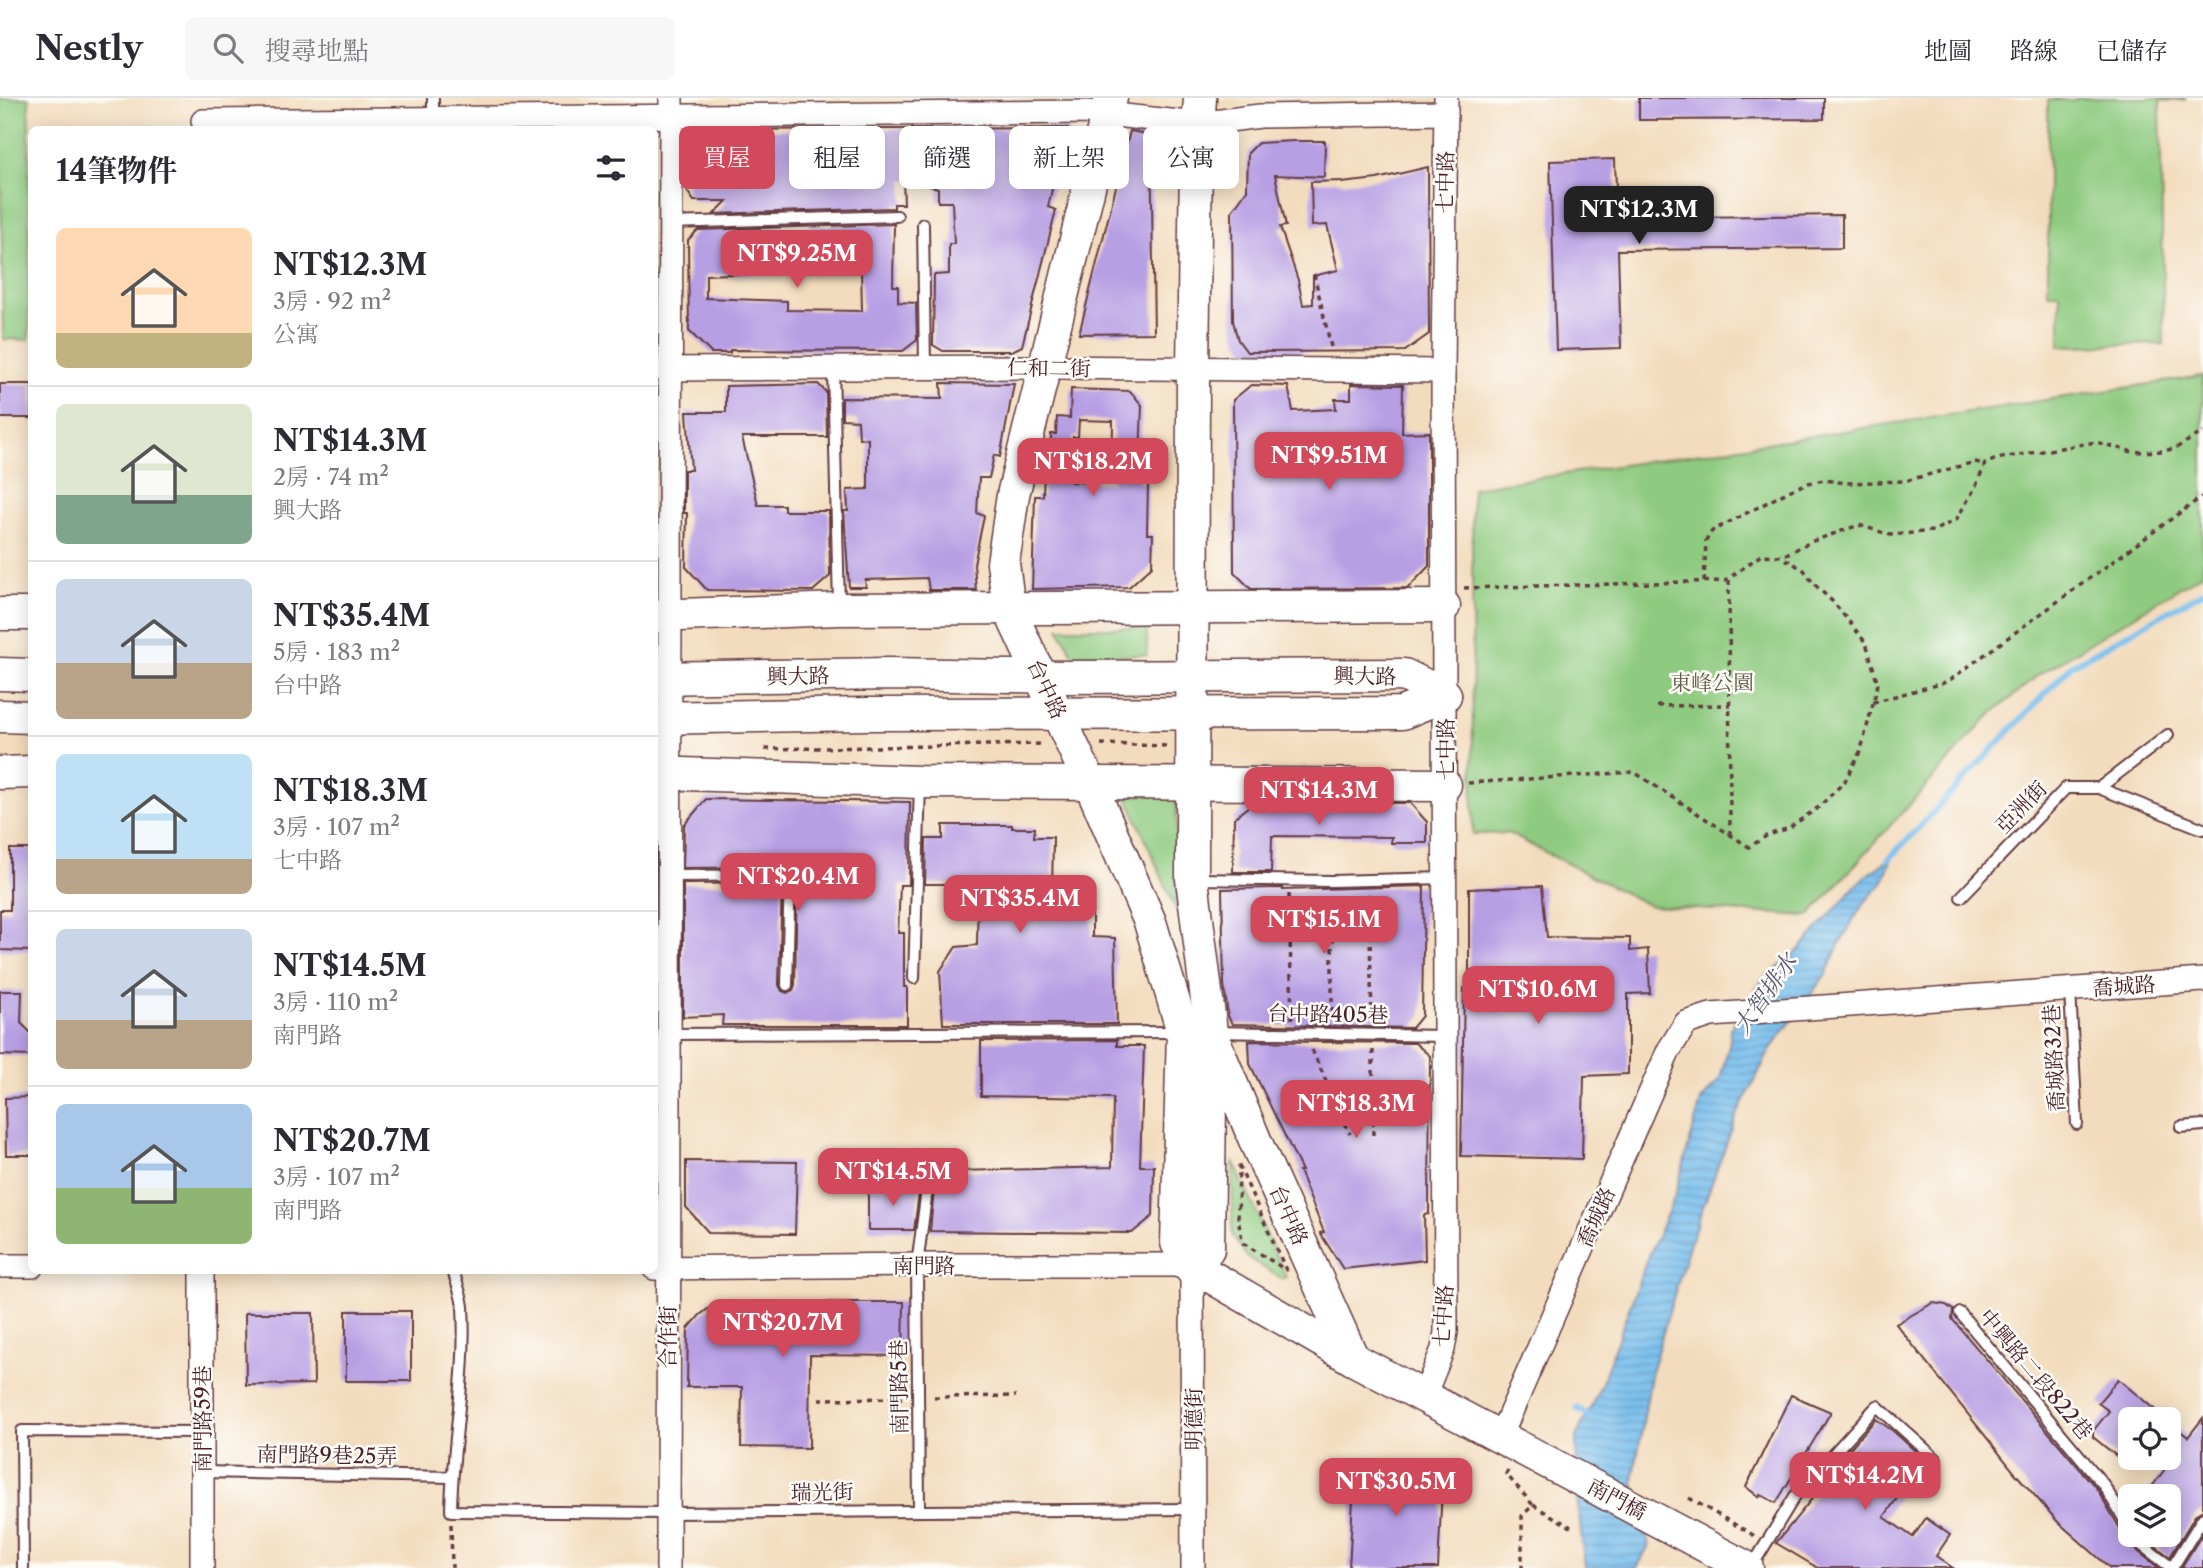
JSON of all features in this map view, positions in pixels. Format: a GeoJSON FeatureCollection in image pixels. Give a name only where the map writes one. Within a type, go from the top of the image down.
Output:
{"type":"FeatureCollection","features":[{"type":"Feature","properties":{"kind":"street"},"geometry":{"type":"LineString","coordinates":[[203,116],[433,115],[671,107],[1073,112],[1109,107],[1260,116],[1446,105]]}},
{"type":"Feature","properties":{"kind":"street","name":"七中路"},"geometry":{"type":"LineString","coordinates":[[1424,1396],[1443,1349],[1446,1332],[1443,371],[1446,105]]}},
{"type":"Feature","properties":{"kind":"street","name":"合作街"},"geometry":{"type":"LineString","coordinates":[[668,1568],[661,1268],[669,1034],[662,952],[669,876],[662,773],[662,369],[670,223],[671,107]]}},
{"type":"Feature","properties":{"kind":"street","name":"台中路"},"geometry":{"type":"LineString","coordinates":[[1109,107],[1013,495],[1004,547],[1003,574],[1009,608],[1090,783],[1197,1032],[1257,1145],[1353,1359]]}},
{"type":"Feature","properties":{"kind":"street","name":"台中路"},"geometry":{"type":"LineString","coordinates":[[1192,1270],[1208,1249],[1192,879],[1194,368],[1199,111]]}},
{"type":"Feature","properties":{"kind":"street","name":"仁和二街"},"geometry":{"type":"LineString","coordinates":[[662,369],[1045,367],[1443,371]]}},
{"type":"Feature","properties":{"kind":"street"},"geometry":{"type":"LineString","coordinates":[[662,616],[839,608],[1193,607],[1444,598]]}},
{"type":"Feature","properties":{"kind":"street"},"geometry":{"type":"LineString","coordinates":[[0,614],[28,614]]}},
{"type":"Feature","properties":{"kind":"street"},"geometry":{"type":"LineString","coordinates":[[0,674],[28,675]]}},
{"type":"Feature","properties":{"kind":"street","name":"興大路"},"geometry":{"type":"LineString","coordinates":[[662,678],[889,674],[1041,677],[1404,676],[1445,695]]}},
{"type":"Feature","properties":{"kind":"street","name":"興大路"},"geometry":{"type":"LineString","coordinates":[[662,718],[866,714],[1402,713],[1445,695]]}},
{"type":"Feature","properties":{"kind":"street"},"geometry":{"type":"LineString","coordinates":[[0,716],[28,717]]}},
{"type":"Feature","properties":{"kind":"street"},"geometry":{"type":"LineString","coordinates":[[0,774],[28,772]]}},
{"type":"Feature","properties":{"kind":"street"},"geometry":{"type":"LineString","coordinates":[[662,773],[920,782],[1445,785]]}},
{"type":"Feature","properties":{"kind":"street","name":"喬城路"},"geometry":{"type":"LineString","coordinates":[[1511,1443],[1669,1050],[1686,1023],[1711,1015],[2203,980]]}},
{"type":"Feature","properties":{"kind":"street","name":"南門路"},"geometry":{"type":"LineString","coordinates":[[661,1268],[1176,1265],[1192,1270]]}},
{"type":"Feature","properties":{"kind":"street"},"geometry":{"type":"LineString","coordinates":[[0,1266],[28,1266]]}},
{"type":"Feature","properties":{"kind":"street"},"geometry":{"type":"LineString","coordinates":[[1192,1270],[1208,1275],[1353,1359],[1511,1443]]}},
{"type":"Feature","properties":{"kind":"street","name":"明德街"},"geometry":{"type":"LineString","coordinates":[[1192,1270],[1194,1568]]}},
{"type":"Feature","properties":{"kind":"street","name":"南門路59巷"},"geometry":{"type":"LineString","coordinates":[[202,1274],[202,1568]]}},
{"type":"Feature","properties":{"kind":"street","name":"南門橋"},"geometry":{"type":"LineString","coordinates":[[1511,1443],[1749,1568]]}},
{"type":"Feature","properties":{"kind":"lane"},"geometry":{"type":"LineString","coordinates":[[670,223],[897,216]]}},
{"type":"Feature","properties":{"kind":"lane"},"geometry":{"type":"LineString","coordinates":[[923,224],[925,367]]}},
{"type":"Feature","properties":{"kind":"lane"},"geometry":{"type":"LineString","coordinates":[[833,368],[839,608]]}},
{"type":"Feature","properties":{"kind":"lane"},"geometry":{"type":"LineString","coordinates":[[2099,788],[2168,735]]}},
{"type":"Feature","properties":{"kind":"lane"},"geometry":{"type":"LineString","coordinates":[[914,978],[920,782]]}},
{"type":"Feature","properties":{"kind":"lane","name":"亞洲街"},"geometry":{"type":"LineString","coordinates":[[1961,897],[2066,788],[2099,788],[2203,829]]}},
{"type":"Feature","properties":{"kind":"lane"},"geometry":{"type":"LineString","coordinates":[[669,876],[790,875],[787,985]]}},
{"type":"Feature","properties":{"kind":"lane"},"geometry":{"type":"LineString","coordinates":[[1192,879],[1332,881],[1445,878]]}},
{"type":"Feature","properties":{"kind":"lane","name":"喬城路32巷"},"geometry":{"type":"LineString","coordinates":[[2070,990],[2077,1124]]}},
{"type":"Feature","properties":{"kind":"lane","name":"台中路405巷"},"geometry":{"type":"LineString","coordinates":[[669,1034],[1197,1032],[1444,1036]]}},
{"type":"Feature","properties":{"kind":"lane"},"geometry":{"type":"LineString","coordinates":[[2181,1127],[2203,1125]]}},
{"type":"Feature","properties":{"kind":"lane","name":"南門路5巷"},"geometry":{"type":"LineString","coordinates":[[919,1510],[917,1265],[928,1182]]}},
{"type":"Feature","properties":{"kind":"lane"},"geometry":{"type":"LineString","coordinates":[[451,1511],[460,1406],[463,1304],[454,1274]]}},
{"type":"Feature","properties":{"kind":"lane","name":"中興路二段822巷"},"geometry":{"type":"LineString","coordinates":[[1960,1314],[2103,1483],[2118,1509]]}},
{"type":"Feature","properties":{"kind":"lane"},"geometry":{"type":"LineString","coordinates":[[1749,1568],[1795,1496],[1877,1406],[1936,1460]]}},
{"type":"Feature","properties":{"kind":"lane"},"geometry":{"type":"LineString","coordinates":[[23,1568],[22,1431],[202,1432]]}},
{"type":"Feature","properties":{"kind":"lane","name":"南門路9巷25弄"},"geometry":{"type":"LineString","coordinates":[[202,1472],[452,1477]]}},
{"type":"Feature","properties":{"kind":"lane","name":"瑞光街"},"geometry":{"type":"LineString","coordinates":[[451,1511],[668,1513],[1193,1509]]}},
{"type":"Feature","properties":{"kind":"lane"},"geometry":{"type":"LineString","coordinates":[[2144,1547],[2172,1568],[2203,1518]]}},
{"type":"Feature","properties":{"kind":"path"},"geometry":{"type":"LineString","coordinates":[[1314,274],[1337,370]]}},
{"type":"Feature","properties":{"kind":"path"},"geometry":{"type":"LineString","coordinates":[[1704,582],[1706,541],[1712,531],[1793,489],[1824,480],[1847,483],[1905,481],[1975,462],[1985,464],[2029,452],[2096,442],[2133,452],[2164,451],[2176,448],[2203,432]]}},
{"type":"Feature","properties":{"kind":"path"},"geometry":{"type":"LineString","coordinates":[[1444,598],[1730,580],[1761,555],[1782,556],[1813,541],[1859,525],[1891,535],[1933,531],[1956,520],[1975,488],[1985,464]]}},
{"type":"Feature","properties":{"kind":"path"},"geometry":{"type":"LineString","coordinates":[[1873,702],[1947,682],[2203,496]]}},
{"type":"Feature","properties":{"kind":"path"},"geometry":{"type":"LineString","coordinates":[[1445,785],[1634,772],[1749,847],[1769,835],[1789,828],[1819,807],[1845,781],[1861,750],[1878,684],[1866,643],[1804,570],[1782,556]]}},
{"type":"Feature","properties":{"kind":"path"},"geometry":{"type":"LineString","coordinates":[[1730,580],[1730,835]]}},
{"type":"Feature","properties":{"kind":"path"},"geometry":{"type":"LineString","coordinates":[[1657,706],[1730,705]]}},
{"type":"Feature","properties":{"kind":"path"},"geometry":{"type":"LineString","coordinates":[[753,749],[1072,744],[1193,746]]}},
{"type":"Feature","properties":{"kind":"path"},"geometry":{"type":"LineString","coordinates":[[1368,878],[1373,1135]]}},
{"type":"Feature","properties":{"kind":"path"},"geometry":{"type":"LineString","coordinates":[[1289,881],[1293,1034]]}},
{"type":"Feature","properties":{"kind":"path"},"geometry":{"type":"LineString","coordinates":[[1332,881],[1332,1035]]}},
{"type":"Feature","properties":{"kind":"path"},"geometry":{"type":"LineString","coordinates":[[1311,1034],[1312,1054],[1350,1134]]}},
{"type":"Feature","properties":{"kind":"path"},"geometry":{"type":"LineString","coordinates":[[1240,1166],[1286,1270],[1243,1243],[1238,1220],[1240,1166]]}},
{"type":"Feature","properties":{"kind":"path"},"geometry":{"type":"LineString","coordinates":[[819,1399],[1016,1396]]}},
{"type":"Feature","properties":{"kind":"path"},"geometry":{"type":"LineString","coordinates":[[1511,1443],[1506,1475],[1533,1505],[1571,1527]]}},
{"type":"Feature","properties":{"kind":"path"},"geometry":{"type":"LineString","coordinates":[[1689,1498],[1766,1542]]}},
{"type":"Feature","properties":{"kind":"path"},"geometry":{"type":"LineString","coordinates":[[1522,1568],[1522,1516],[1533,1505]]}},
{"type":"Feature","properties":{"kind":"path"},"geometry":{"type":"LineString","coordinates":[[451,1511],[452,1568]]}},
{"type":"Feature","properties":{"kind":"green space"},"geometry":{"type":"Polygon","coordinates":[[[0,98],[29,98],[28,340],[3,339],[0,98]]]}},
{"type":"Feature","properties":{"kind":"green space"},"geometry":{"type":"Polygon","coordinates":[[[2185,98],[2160,101],[2164,344],[2060,346],[2060,293],[2048,293],[2048,100],[2185,98]]]}},
{"type":"Feature","properties":{"kind":"green space","name":"東峰公園"},"geometry":{"type":"Polygon","coordinates":[[[2203,376],[2203,573],[2037,676],[1988,717],[1809,916],[1650,906],[1508,833],[1473,834],[1472,488],[2203,376]]]}},
{"type":"Feature","properties":{"kind":"green space"},"geometry":{"type":"Polygon","coordinates":[[[1059,628],[1147,628],[1147,655],[1073,655],[1059,628]]]}},
{"type":"Feature","properties":{"kind":"green space"},"geometry":{"type":"Polygon","coordinates":[[[1176,794],[1178,914],[1126,795],[1176,794]]]}},
{"type":"Feature","properties":{"kind":"green space"},"geometry":{"type":"Polygon","coordinates":[[[1233,1161],[1286,1277],[1282,1279],[1247,1257],[1232,1235],[1233,1161]]]}},
{"type":"Feature","properties":{"kind":"water"},"geometry":{"type":"Polygon","coordinates":[[[1893,856],[1882,883],[1863,904],[1826,974],[1770,1050],[1737,1115],[1690,1242],[1652,1369],[1633,1482],[1649,1546],[1637,1568],[1585,1568],[1578,1507],[1576,1437],[1600,1388],[1646,1262],[1675,1196],[1701,1101],[1720,1079],[1730,1042],[1730,1029],[1763,979],[1798,951],[1859,882],[1893,856]]]}},
{"type":"Feature","properties":{"kind":"building"},"geometry":{"type":"Polygon","coordinates":[[[1639,98],[1824,98],[1824,119],[1639,120],[1639,98]]]}},
{"type":"Feature","properties":{"kind":"building"},"geometry":{"type":"Polygon","coordinates":[[[995,128],[1009,128],[1009,189],[1052,189],[1048,207],[1056,210],[1022,346],[1012,351],[943,351],[933,345],[934,275],[949,274],[949,244],[954,244],[952,202],[938,202],[938,189],[995,189],[995,128]]]}},
{"type":"Feature","properties":{"kind":"building"},"geometry":{"type":"Polygon","coordinates":[[[885,129],[899,129],[899,189],[903,189],[904,204],[894,204],[894,208],[714,214],[727,201],[694,201],[687,191],[775,189],[775,130],[789,130],[789,189],[885,189],[885,129]]]}},
{"type":"Feature","properties":{"kind":"building"},"geometry":{"type":"Polygon","coordinates":[[[1130,131],[1143,133],[1143,189],[1152,189],[1154,333],[1079,334],[1115,189],[1129,189],[1130,131]]]}},
{"type":"Feature","properties":{"kind":"building"},"geometry":{"type":"Polygon","coordinates":[[[1325,141],[1324,177],[1275,175],[1286,226],[1280,227],[1298,280],[1303,305],[1313,304],[1313,276],[1338,270],[1327,225],[1312,226],[1311,182],[1342,183],[1377,179],[1428,167],[1429,334],[1405,351],[1247,352],[1238,340],[1233,321],[1232,211],[1247,190],[1248,153],[1258,143],[1325,141]]]}},
{"type":"Feature","properties":{"kind":"building"},"geometry":{"type":"Polygon","coordinates":[[[1615,159],[1617,218],[1842,215],[1842,248],[1618,250],[1621,348],[1556,350],[1550,161],[1615,159]]]}},
{"type":"Feature","properties":{"kind":"building"},"geometry":{"type":"Polygon","coordinates":[[[894,224],[893,286],[898,286],[898,302],[916,303],[917,340],[903,351],[730,350],[730,353],[711,353],[689,331],[688,240],[698,230],[894,224]],[[861,269],[706,275],[706,298],[787,301],[787,310],[862,311],[861,269]]]}},
{"type":"Feature","properties":{"kind":"building"},"geometry":{"type":"Polygon","coordinates":[[[941,383],[1014,384],[1000,457],[994,455],[989,478],[979,478],[977,513],[984,516],[974,564],[976,590],[929,590],[927,578],[865,580],[866,587],[849,587],[844,511],[848,511],[847,490],[868,489],[868,439],[859,438],[858,420],[842,419],[842,398],[942,399],[941,383]]]}},
{"type":"Feature","properties":{"kind":"building"},"geometry":{"type":"Polygon","coordinates":[[[0,384],[28,384],[28,418],[0,418],[0,384]]]}},
{"type":"Feature","properties":{"kind":"building"},"geometry":{"type":"Polygon","coordinates":[[[818,384],[826,392],[827,437],[742,437],[758,505],[784,505],[784,511],[829,511],[830,576],[813,591],[707,590],[686,567],[687,513],[684,513],[684,470],[691,470],[687,412],[726,412],[726,386],[818,384]]]}},
{"type":"Feature","properties":{"kind":"building"},"geometry":{"type":"Polygon","coordinates":[[[1351,384],[1403,385],[1402,433],[1429,432],[1429,566],[1408,588],[1251,589],[1234,572],[1233,400],[1251,385],[1288,386],[1293,411],[1336,409],[1335,399],[1351,399],[1351,384]]]}},
{"type":"Feature","properties":{"kind":"building"},"geometry":{"type":"Polygon","coordinates":[[[1071,389],[1130,391],[1142,405],[1139,483],[1148,483],[1147,534],[1153,534],[1152,566],[1129,587],[1032,589],[1035,496],[1043,496],[1044,468],[1048,468],[1051,434],[1056,434],[1057,417],[1070,418],[1071,389]],[[1079,420],[1078,437],[1073,437],[1071,482],[1112,483],[1113,421],[1079,420]]]}},
{"type":"Feature","properties":{"kind":"building"},"geometry":{"type":"Polygon","coordinates":[[[706,799],[910,802],[909,885],[900,885],[898,933],[904,933],[907,1025],[722,1025],[723,1015],[683,1017],[683,884],[782,883],[779,985],[782,991],[787,993],[793,990],[795,985],[797,872],[790,867],[683,868],[684,825],[706,799]]]}},
{"type":"Feature","properties":{"kind":"building"},"geometry":{"type":"Polygon","coordinates":[[[1254,802],[1410,803],[1427,822],[1427,843],[1391,843],[1392,837],[1272,836],[1271,872],[1233,872],[1234,818],[1254,802]]]}},
{"type":"Feature","properties":{"kind":"building"},"geometry":{"type":"Polygon","coordinates":[[[943,825],[1012,825],[1012,828],[1035,828],[1034,837],[1053,837],[1052,895],[1092,896],[1092,937],[1115,938],[1117,1024],[943,1024],[940,971],[956,947],[977,945],[978,884],[925,884],[926,839],[943,839],[943,825]]]}},
{"type":"Feature","properties":{"kind":"building"},"geometry":{"type":"Polygon","coordinates":[[[10,849],[28,849],[28,951],[0,950],[0,910],[10,910],[10,849]]]}},
{"type":"Feature","properties":{"kind":"building"},"geometry":{"type":"Polygon","coordinates":[[[1424,886],[1422,1016],[1412,1028],[1232,1024],[1228,1016],[1224,984],[1222,889],[1424,886]]]}},
{"type":"Feature","properties":{"kind":"building"},"geometry":{"type":"Polygon","coordinates":[[[1542,886],[1547,937],[1630,938],[1630,951],[1648,949],[1650,993],[1628,994],[1628,1074],[1584,1076],[1582,1159],[1461,1156],[1464,988],[1469,987],[1469,889],[1542,886]]]}},
{"type":"Feature","properties":{"kind":"building"},"geometry":{"type":"Polygon","coordinates":[[[0,991],[22,991],[21,1023],[28,1030],[28,1056],[0,1055],[0,991]]]}},
{"type":"Feature","properties":{"kind":"building"},"geometry":{"type":"Polygon","coordinates":[[[1117,1040],[1117,1046],[1144,1046],[1140,1166],[1154,1166],[1153,1216],[1132,1233],[930,1231],[935,1179],[958,1179],[958,1171],[1112,1167],[1113,1098],[981,1096],[981,1041],[1117,1040]]]}},
{"type":"Feature","properties":{"kind":"building"},"geometry":{"type":"Polygon","coordinates":[[[1249,1041],[1415,1043],[1430,1056],[1429,1214],[1424,1215],[1425,1260],[1343,1269],[1320,1233],[1324,1232],[1299,1171],[1302,1171],[1250,1064],[1249,1041]]]}},
{"type":"Feature","properties":{"kind":"building"},"geometry":{"type":"Polygon","coordinates":[[[28,1097],[28,1155],[6,1155],[5,1098],[28,1097]]]}},
{"type":"Feature","properties":{"kind":"building"},"geometry":{"type":"Polygon","coordinates":[[[686,1161],[797,1162],[795,1234],[709,1233],[686,1207],[686,1161]]]}},
{"type":"Feature","properties":{"kind":"building"},"geometry":{"type":"Polygon","coordinates":[[[920,1186],[914,1230],[868,1230],[868,1187],[920,1186]]]}},
{"type":"Feature","properties":{"kind":"building"},"geometry":{"type":"Polygon","coordinates":[[[717,1302],[734,1302],[734,1308],[801,1309],[828,1320],[828,1302],[904,1302],[903,1356],[810,1355],[809,1448],[741,1447],[742,1387],[687,1387],[688,1329],[717,1302]]]}},
{"type":"Feature","properties":{"kind":"building"},"geometry":{"type":"Polygon","coordinates":[[[1933,1303],[1946,1305],[1953,1310],[1952,1319],[2097,1489],[2118,1525],[2118,1547],[2133,1547],[2159,1568],[2110,1568],[2058,1522],[2015,1473],[1896,1324],[1933,1303]]]}},
{"type":"Feature","properties":{"kind":"building"},"geometry":{"type":"Polygon","coordinates":[[[346,1311],[411,1311],[411,1381],[346,1381],[346,1311]]]}},
{"type":"Feature","properties":{"kind":"building"},"geometry":{"type":"Polygon","coordinates":[[[245,1313],[313,1313],[314,1384],[246,1385],[245,1313]]]}},
{"type":"Feature","properties":{"kind":"building"},"geometry":{"type":"Polygon","coordinates":[[[2118,1379],[2152,1407],[2118,1407],[2118,1457],[2093,1437],[2093,1431],[2109,1411],[2098,1403],[2118,1379]]]}},
{"type":"Feature","properties":{"kind":"building"},"geometry":{"type":"Polygon","coordinates":[[[1791,1395],[1831,1412],[1776,1503],[1760,1494],[1759,1497],[1746,1487],[1791,1395]]]}},
{"type":"Feature","properties":{"kind":"building"},"geometry":{"type":"Polygon","coordinates":[[[2203,1418],[2203,1510],[2196,1514],[2181,1539],[2181,1484],[2154,1484],[2164,1470],[2181,1470],[2181,1431],[2188,1437],[2203,1418]]]}},
{"type":"Feature","properties":{"kind":"building"},"geometry":{"type":"Polygon","coordinates":[[[1876,1419],[1924,1459],[1884,1517],[1913,1537],[1926,1518],[1950,1535],[1936,1556],[1953,1568],[1818,1568],[1776,1543],[1876,1419]]]}},
{"type":"Feature","properties":{"kind":"building"},"geometry":{"type":"Polygon","coordinates":[[[1355,1466],[1443,1468],[1438,1568],[1349,1568],[1355,1466]]]}},
{"type":"Feature","properties":{"kind":"building"},"geometry":{"type":"Polygon","coordinates":[[[2203,1533],[2203,1568],[2181,1568],[2203,1533]]]}},
{"type":"Feature","properties":{"kind":"building"},"geometry":{"type":"Polygon","coordinates":[[[2157,1547],[2176,1547],[2170,1557],[2157,1547]]]}},
{"type":"Feature","properties":{"kind":"waterway","name":"大智排水"},"geometry":{"type":"LineString","coordinates":[[1888,860],[2072,665],[2203,592]]}},
{"type":"Feature","properties":{"kind":"waterway"},"geometry":{"type":"LineString","coordinates":[[1577,1408],[1593,1418]]}}]}
